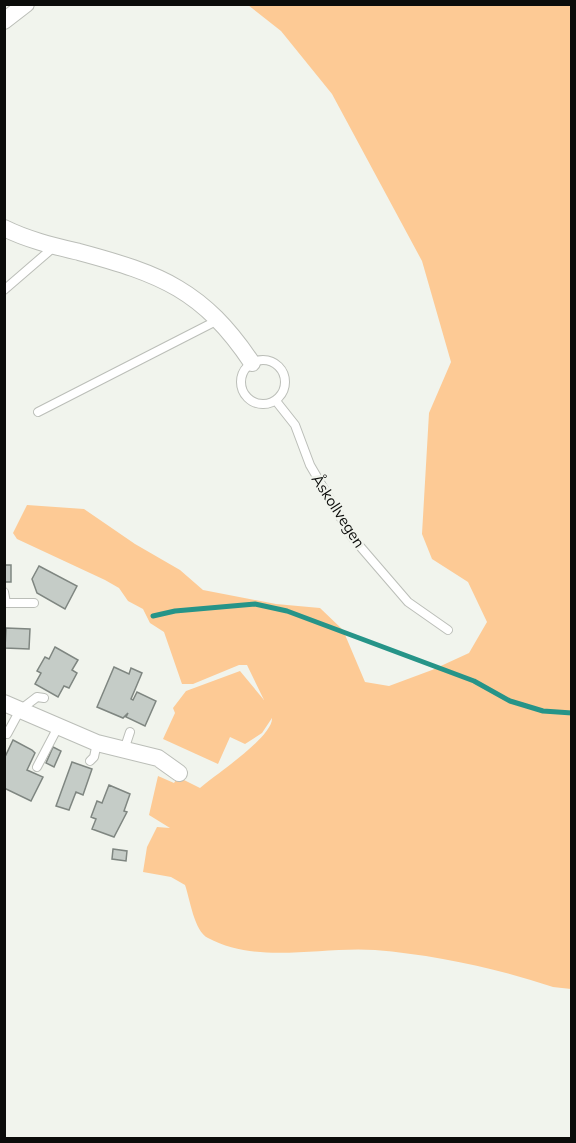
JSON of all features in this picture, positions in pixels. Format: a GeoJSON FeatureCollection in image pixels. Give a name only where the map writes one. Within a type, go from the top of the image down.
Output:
{"type":"FeatureCollection","features":[{"type":"Feature","properties":{"kind":"street"},"geometry":{"type":"LineString","coordinates":[[4,21],[26,4]]}},
{"type":"Feature","properties":{"kind":"street"},"geometry":{"type":"LineString","coordinates":[[4,228],[55,246],[137,268],[162,278],[185,291],[219,320],[233,335],[252,363]]}},
{"type":"Feature","properties":{"kind":"street"},"geometry":{"type":"LineString","coordinates":[[12,706],[97,743],[158,758],[179,773]]}},
{"type":"Feature","properties":{"kind":"lane"},"geometry":{"type":"LineString","coordinates":[[4,290],[55,246]]}},
{"type":"Feature","properties":{"kind":"lane"},"geometry":{"type":"LineString","coordinates":[[38,412],[219,320]]}},
{"type":"Feature","properties":{"kind":"lane"},"geometry":{"type":"LineString","coordinates":[[271,360],[283,370],[286,387],[276,400],[260,404],[252,401],[243,391],[241,378],[252,363],[271,360]]}},
{"type":"Feature","properties":{"kind":"lane","name":"Åskollvegen"},"geometry":{"type":"LineString","coordinates":[[276,400],[296,425],[310,465],[352,537],[408,602],[448,630]]}},
{"type":"Feature","properties":{"kind":"lane"},"geometry":{"type":"LineString","coordinates":[[4,591],[5,603],[34,603]]}},
{"type":"Feature","properties":{"kind":"lane"},"geometry":{"type":"LineString","coordinates":[[7,734],[12,706],[37,697],[44,698]]}},
{"type":"Feature","properties":{"kind":"lane"},"geometry":{"type":"LineString","coordinates":[[37,767],[58,727]]}},
{"type":"Feature","properties":{"kind":"lane"},"geometry":{"type":"LineString","coordinates":[[124,750],[130,732]]}},
{"type":"Feature","properties":{"kind":"lane"},"geometry":{"type":"LineString","coordinates":[[90,761],[94,757],[97,743]]}},
{"type":"Feature","properties":{"kind":"shaded area"},"geometry":{"type":"Polygon","coordinates":[[[248,5],[571,5],[571,989],[553,987],[465,963],[420,955],[354,949],[290,953],[248,951],[227,946],[203,934],[193,914],[185,885],[171,877],[143,872],[147,847],[157,827],[170,828],[149,815],[158,776],[174,783],[178,777],[200,788],[254,745],[270,726],[272,718],[262,733],[245,744],[230,737],[218,764],[163,739],[175,713],[173,708],[186,691],[240,671],[264,700],[247,665],[239,665],[193,684],[182,684],[164,632],[150,623],[143,609],[128,601],[119,588],[17,539],[13,533],[27,505],[84,509],[135,544],[180,570],[203,590],[276,604],[320,608],[343,630],[365,682],[389,686],[469,653],[487,622],[468,582],[432,559],[422,534],[429,413],[451,362],[422,261],[332,94],[281,31],[248,5]]]}},
{"type":"Feature","properties":{"kind":"building"},"geometry":{"type":"Polygon","coordinates":[[[4,565],[11,565],[11,582],[4,582],[4,565]]]}},
{"type":"Feature","properties":{"kind":"building"},"geometry":{"type":"Polygon","coordinates":[[[39,566],[77,586],[65,609],[37,593],[32,579],[39,566]]]}},
{"type":"Feature","properties":{"kind":"building"},"geometry":{"type":"Polygon","coordinates":[[[6,628],[30,629],[29,649],[5,648],[6,628]]]}},
{"type":"Feature","properties":{"kind":"building"},"geometry":{"type":"Polygon","coordinates":[[[55,647],[78,660],[72,670],[77,673],[69,688],[64,686],[58,697],[35,684],[41,673],[37,671],[45,657],[49,659],[55,647]]]}},
{"type":"Feature","properties":{"kind":"building"},"geometry":{"type":"Polygon","coordinates":[[[114,667],[129,674],[131,668],[142,673],[131,699],[133,700],[137,692],[156,701],[145,726],[126,717],[128,713],[123,718],[97,707],[114,667]]]}},
{"type":"Feature","properties":{"kind":"building"},"geometry":{"type":"Polygon","coordinates":[[[13,740],[35,753],[27,770],[43,777],[31,801],[4,788],[4,759],[13,740]]]}},
{"type":"Feature","properties":{"kind":"building"},"geometry":{"type":"Polygon","coordinates":[[[53,747],[61,751],[54,767],[46,763],[53,747]]]}},
{"type":"Feature","properties":{"kind":"building"},"geometry":{"type":"Polygon","coordinates":[[[72,762],[92,769],[83,795],[76,792],[69,810],[56,806],[72,762]]]}},
{"type":"Feature","properties":{"kind":"building"},"geometry":{"type":"Polygon","coordinates":[[[109,785],[130,794],[124,811],[127,812],[114,837],[92,829],[96,819],[91,817],[97,801],[102,803],[109,785]]]}},
{"type":"Feature","properties":{"kind":"building"},"geometry":{"type":"Polygon","coordinates":[[[113,849],[127,851],[126,861],[112,859],[113,849]]]}},
{"type":"Feature","properties":{"kind":"waterway"},"geometry":{"type":"LineString","coordinates":[[153,616],[175,611],[255,604],[287,611],[474,681],[510,701],[543,711],[572,713]]}}]}
